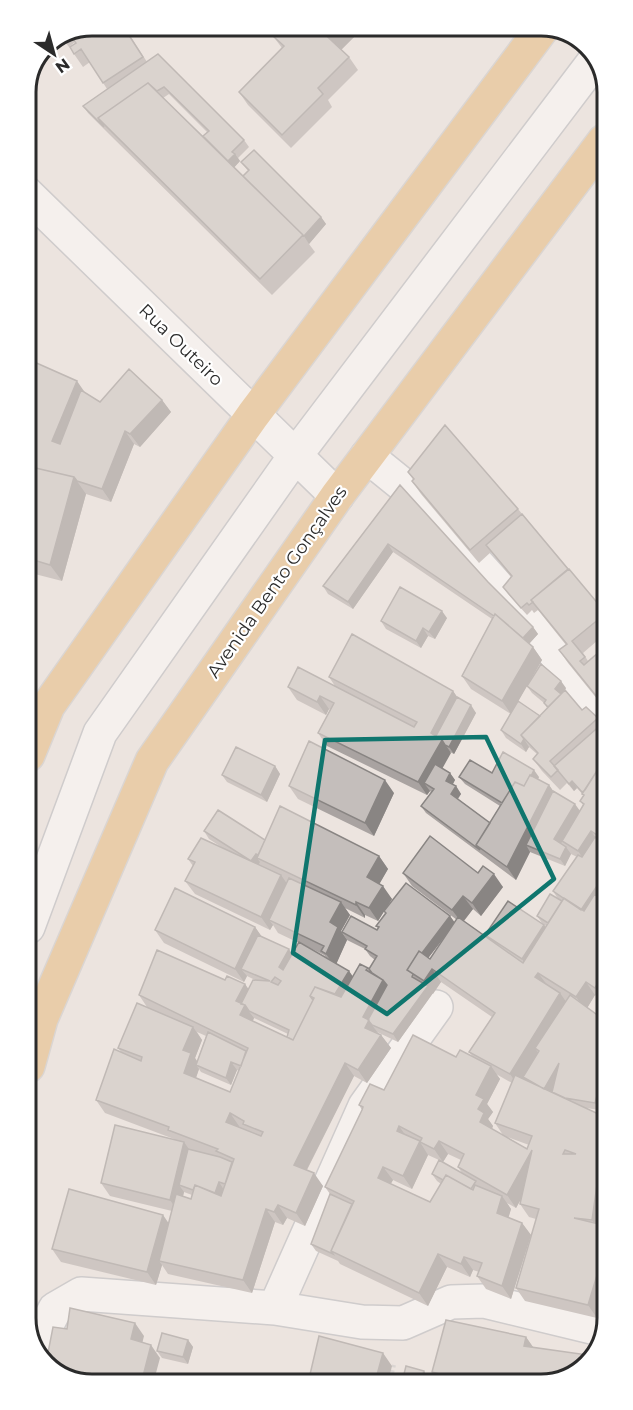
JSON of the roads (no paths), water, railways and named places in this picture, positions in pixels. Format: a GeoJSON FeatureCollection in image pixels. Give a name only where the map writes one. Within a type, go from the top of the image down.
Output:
{"type":"FeatureCollection","features":[{"type":"Feature","properties":{"kind":"main road"},"geometry":{"type":"LineString","coordinates":[[36,734],[48,706],[253,416],[537,36]]}},
{"type":"Feature","properties":{"kind":"main road","name":"Avenida Bento Gonçalves"},"geometry":{"type":"LineString","coordinates":[[36,1026],[152,761],[337,496],[597,150]]}},
{"type":"Feature","properties":{"kind":"street"},"geometry":{"type":"LineString","coordinates":[[36,905],[100,733],[295,456],[590,67]]}},
{"type":"Feature","properties":{"kind":"street","name":"Rua Outeiro"},"geometry":{"type":"LineString","coordinates":[[36,203],[337,496]]}},
{"type":"Feature","properties":{"kind":"street"},"geometry":{"type":"LineString","coordinates":[[367,456],[414,494],[535,628],[597,707]]}},
{"type":"Feature","properties":{"kind":"street"},"geometry":{"type":"LineString","coordinates":[[275,1308],[365,1106],[436,1007]]}},
{"type":"Feature","properties":{"kind":"street"},"geometry":{"type":"LineString","coordinates":[[40,1338],[55,1309],[81,1294],[275,1308],[362,1322],[403,1323],[451,1302],[484,1301],[596,1328]]}}]}
